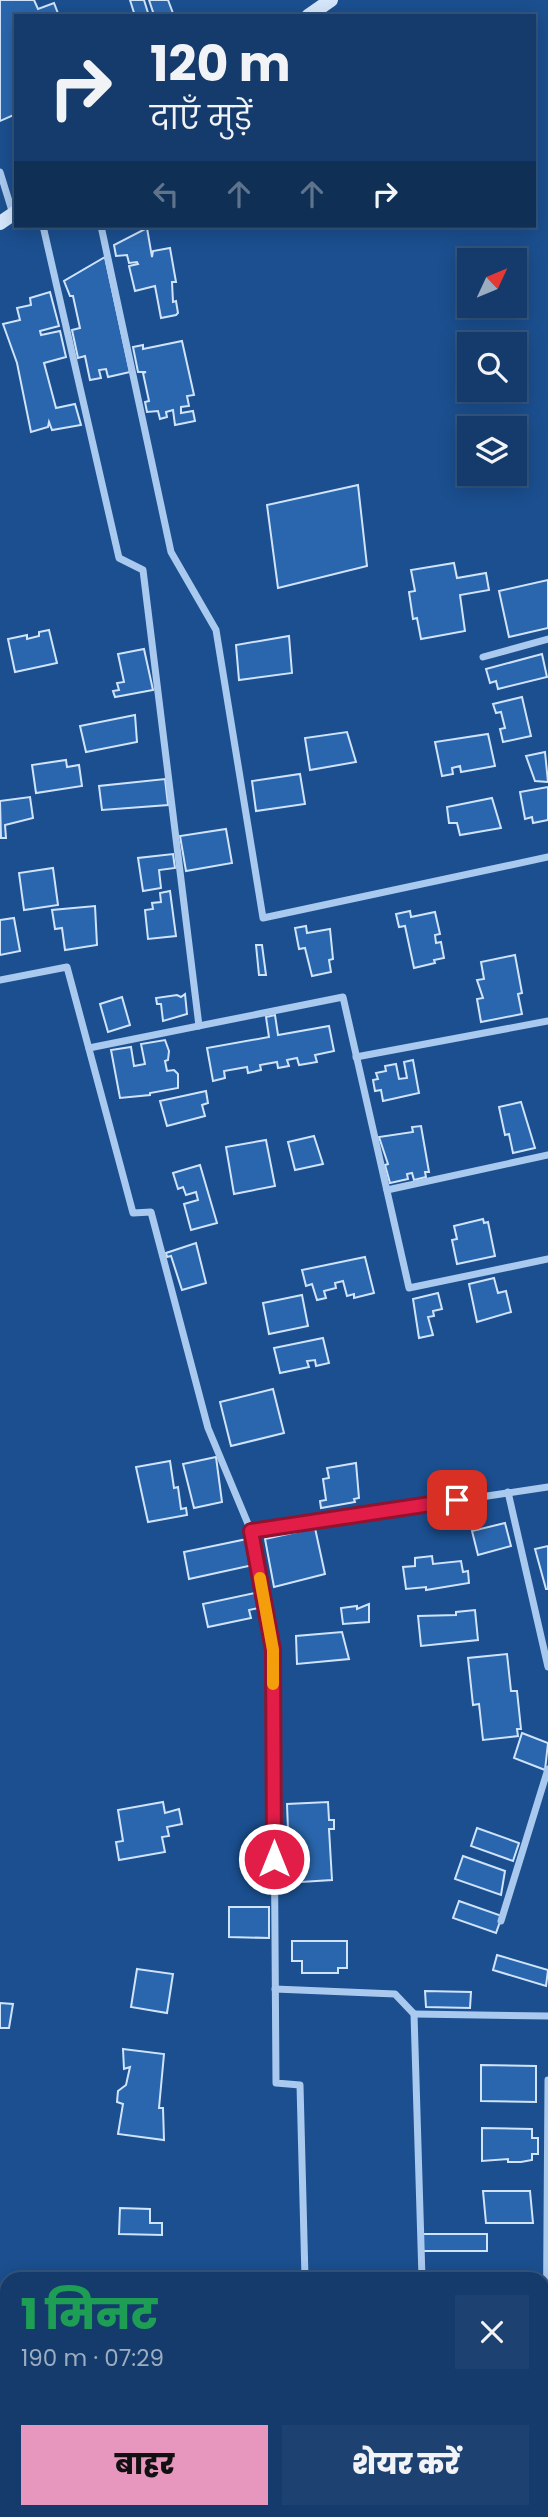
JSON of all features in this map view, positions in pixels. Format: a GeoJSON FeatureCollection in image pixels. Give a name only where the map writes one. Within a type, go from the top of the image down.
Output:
{"type":"FeatureCollection","features":[{"type":"Feature","properties":{"kind":"main road"},"geometry":{"type":"LineString","coordinates":[[311,14],[331,0]]}},
{"type":"Feature","properties":{"kind":"main road"},"geometry":{"type":"LineString","coordinates":[[0,223],[14,213]]}},
{"type":"Feature","properties":{"kind":"street"},"geometry":{"type":"LineString","coordinates":[[0,172],[14,213]]}},
{"type":"Feature","properties":{"kind":"street"},"geometry":{"type":"LineString","coordinates":[[43,228],[119,558],[143,570],[199,1026]]}},
{"type":"Feature","properties":{"kind":"street"},"geometry":{"type":"LineString","coordinates":[[102,228],[170,552],[216,630],[262,918],[548,857]]}},
{"type":"Feature","properties":{"kind":"street"},"geometry":{"type":"LineString","coordinates":[[484,657],[548,639]]}},
{"type":"Feature","properties":{"kind":"street"},"geometry":{"type":"LineString","coordinates":[[0,980],[67,967],[133,1213],[151,1212],[208,1428],[251,1531],[273,1650],[276,2083],[300,2085],[305,2272]]}},
{"type":"Feature","properties":{"kind":"street"},"geometry":{"type":"LineString","coordinates":[[89,1048],[343,997],[410,1288],[548,1259]]}},
{"type":"Feature","properties":{"kind":"street"},"geometry":{"type":"LineString","coordinates":[[356,1056],[548,1021]]}},
{"type":"Feature","properties":{"kind":"street"},"geometry":{"type":"LineString","coordinates":[[387,1190],[548,1155]]}},
{"type":"Feature","properties":{"kind":"street"},"geometry":{"type":"LineString","coordinates":[[251,1531],[548,1488]]}},
{"type":"Feature","properties":{"kind":"street"},"geometry":{"type":"LineString","coordinates":[[508,1492],[548,1667]]}},
{"type":"Feature","properties":{"kind":"street"},"geometry":{"type":"LineString","coordinates":[[501,1921],[548,1769]]}},
{"type":"Feature","properties":{"kind":"street"},"geometry":{"type":"LineString","coordinates":[[275,1989],[395,1994],[414,2014],[422,2272]]}},
{"type":"Feature","properties":{"kind":"street"},"geometry":{"type":"LineString","coordinates":[[414,2014],[548,2016]]}},
{"type":"Feature","properties":{"kind":"street"},"geometry":{"type":"LineString","coordinates":[[547,2272],[548,2080]]}},
{"type":"Feature","properties":{"kind":"building"},"geometry":{"type":"Polygon","coordinates":[[[0,0],[34,0],[38,9],[54,3],[58,14],[14,14],[14,115],[0,121],[0,0]]]}},
{"type":"Feature","properties":{"kind":"building"},"geometry":{"type":"Polygon","coordinates":[[[130,0],[144,0],[148,14],[134,14],[130,0]]]}},
{"type":"Feature","properties":{"kind":"building"},"geometry":{"type":"Polygon","coordinates":[[[149,0],[168,0],[173,14],[154,14],[149,0]]]}},
{"type":"Feature","properties":{"kind":"building"},"geometry":{"type":"Polygon","coordinates":[[[147,228],[152,257],[153,251],[170,248],[176,282],[172,282],[173,302],[176,301],[178,313],[176,315],[161,318],[155,286],[135,291],[129,266],[138,264],[137,262],[129,263],[127,255],[116,256],[114,245],[147,228]]]}},
{"type":"Feature","properties":{"kind":"building"},"geometry":{"type":"Polygon","coordinates":[[[105,257],[130,372],[108,377],[106,369],[99,370],[101,378],[90,380],[85,356],[78,358],[72,330],[80,328],[73,296],[70,296],[64,281],[105,257]]]}},
{"type":"Feature","properties":{"kind":"building"},"geometry":{"type":"Polygon","coordinates":[[[50,292],[59,326],[40,331],[41,335],[60,331],[66,357],[44,363],[56,408],[75,404],[81,425],[52,430],[49,422],[48,427],[31,432],[17,363],[3,324],[20,320],[17,308],[31,305],[30,298],[50,292]]]}},
{"type":"Feature","properties":{"kind":"building"},"geometry":{"type":"Polygon","coordinates":[[[182,341],[194,395],[187,396],[189,406],[181,407],[181,413],[193,411],[195,421],[175,425],[173,410],[166,412],[167,417],[160,419],[158,411],[147,412],[145,402],[149,401],[143,373],[146,372],[138,372],[133,347],[143,345],[143,349],[182,341]]]}},
{"type":"Feature","properties":{"kind":"building"},"geometry":{"type":"Polygon","coordinates":[[[358,485],[367,566],[278,588],[267,505],[358,485]]]}},
{"type":"Feature","properties":{"kind":"building"},"geometry":{"type":"Polygon","coordinates":[[[454,563],[457,578],[486,573],[489,590],[460,595],[465,631],[421,639],[417,618],[413,619],[409,592],[415,591],[411,570],[454,563]]]}},
{"type":"Feature","properties":{"kind":"building"},"geometry":{"type":"Polygon","coordinates":[[[548,580],[548,628],[509,637],[499,591],[548,580]]]}},
{"type":"Feature","properties":{"kind":"building"},"geometry":{"type":"Polygon","coordinates":[[[49,630],[57,663],[15,672],[8,639],[27,635],[27,639],[49,630]]]}},
{"type":"Feature","properties":{"kind":"building"},"geometry":{"type":"Polygon","coordinates":[[[289,636],[292,673],[239,680],[236,645],[289,636]]]}},
{"type":"Feature","properties":{"kind":"building"},"geometry":{"type":"Polygon","coordinates":[[[144,649],[153,690],[115,697],[113,691],[119,690],[117,683],[124,682],[118,654],[144,649]]]}},
{"type":"Feature","properties":{"kind":"building"},"geometry":{"type":"Polygon","coordinates":[[[542,654],[547,677],[498,689],[496,681],[490,683],[486,669],[542,654]]]}},
{"type":"Feature","properties":{"kind":"building"},"geometry":{"type":"Polygon","coordinates":[[[522,697],[531,736],[503,742],[500,729],[505,728],[501,712],[496,713],[493,704],[522,697]]]}},
{"type":"Feature","properties":{"kind":"building"},"geometry":{"type":"Polygon","coordinates":[[[135,715],[137,742],[86,752],[80,726],[135,715]]]}},
{"type":"Feature","properties":{"kind":"building"},"geometry":{"type":"Polygon","coordinates":[[[347,732],[356,762],[310,770],[305,738],[347,732]]]}},
{"type":"Feature","properties":{"kind":"building"},"geometry":{"type":"Polygon","coordinates":[[[488,734],[495,766],[461,772],[460,766],[452,768],[453,774],[442,776],[435,742],[488,734]]]}},
{"type":"Feature","properties":{"kind":"building"},"geometry":{"type":"Polygon","coordinates":[[[545,752],[548,782],[535,781],[526,756],[545,752]]]}},
{"type":"Feature","properties":{"kind":"building"},"geometry":{"type":"Polygon","coordinates":[[[66,760],[67,767],[79,765],[82,786],[36,793],[32,765],[66,760]]]}},
{"type":"Feature","properties":{"kind":"building"},"geometry":{"type":"Polygon","coordinates":[[[300,774],[305,804],[256,811],[252,781],[300,774]]]}},
{"type":"Feature","properties":{"kind":"building"},"geometry":{"type":"Polygon","coordinates":[[[165,779],[168,805],[102,810],[99,786],[165,779]]]}},
{"type":"Feature","properties":{"kind":"building"},"geometry":{"type":"Polygon","coordinates":[[[548,787],[548,820],[533,823],[532,817],[525,819],[520,792],[548,787]]]}},
{"type":"Feature","properties":{"kind":"building"},"geometry":{"type":"Polygon","coordinates":[[[30,797],[33,818],[5,825],[6,838],[1,838],[0,801],[30,797]]]}},
{"type":"Feature","properties":{"kind":"building"},"geometry":{"type":"Polygon","coordinates":[[[492,798],[501,828],[460,835],[457,823],[449,823],[447,807],[492,798]]]}},
{"type":"Feature","properties":{"kind":"building"},"geometry":{"type":"Polygon","coordinates":[[[226,829],[232,863],[186,871],[180,836],[226,829]]]}},
{"type":"Feature","properties":{"kind":"building"},"geometry":{"type":"Polygon","coordinates":[[[173,854],[175,868],[159,870],[161,888],[143,891],[138,858],[173,854]]]}},
{"type":"Feature","properties":{"kind":"building"},"geometry":{"type":"Polygon","coordinates":[[[53,868],[58,905],[24,910],[19,873],[53,868]]]}},
{"type":"Feature","properties":{"kind":"building"},"geometry":{"type":"Polygon","coordinates":[[[170,891],[176,936],[148,939],[145,910],[153,909],[152,903],[161,902],[160,893],[170,891]]]}},
{"type":"Feature","properties":{"kind":"building"},"geometry":{"type":"Polygon","coordinates":[[[95,906],[97,945],[65,950],[62,928],[55,929],[52,910],[95,906]]]}},
{"type":"Feature","properties":{"kind":"building"},"geometry":{"type":"Polygon","coordinates":[[[410,911],[411,917],[435,912],[440,934],[435,935],[436,943],[441,942],[444,958],[414,968],[405,926],[399,927],[396,914],[410,911]]]}},
{"type":"Feature","properties":{"kind":"building"},"geometry":{"type":"Polygon","coordinates":[[[14,918],[20,951],[0,955],[0,920],[14,918]]]}},
{"type":"Feature","properties":{"kind":"building"},"geometry":{"type":"Polygon","coordinates":[[[306,926],[307,933],[330,929],[333,959],[329,960],[331,972],[312,976],[305,948],[299,949],[295,928],[306,926]]]}},
{"type":"Feature","properties":{"kind":"building"},"geometry":{"type":"Polygon","coordinates":[[[256,945],[262,945],[266,975],[259,975],[256,945]]]}},
{"type":"Feature","properties":{"kind":"building"},"geometry":{"type":"Polygon","coordinates":[[[515,955],[522,993],[518,994],[522,1014],[481,1022],[477,999],[483,998],[477,980],[484,979],[481,962],[515,955]]]}},
{"type":"Feature","properties":{"kind":"building"},"geometry":{"type":"Polygon","coordinates":[[[185,994],[187,1014],[163,1021],[161,1004],[157,1004],[156,998],[177,995],[181,997],[185,994]]]}},
{"type":"Feature","properties":{"kind":"building"},"geometry":{"type":"Polygon","coordinates":[[[122,997],[130,1025],[108,1032],[100,1004],[122,997]]]}},
{"type":"Feature","properties":{"kind":"building"},"geometry":{"type":"Polygon","coordinates":[[[275,1015],[278,1035],[329,1026],[334,1051],[315,1055],[317,1062],[299,1065],[297,1058],[287,1060],[289,1066],[278,1068],[277,1062],[260,1065],[261,1070],[248,1073],[247,1067],[224,1071],[225,1078],[213,1081],[207,1048],[269,1037],[266,1017],[275,1015]]]}},
{"type":"Feature","properties":{"kind":"building"},"geometry":{"type":"Polygon","coordinates":[[[165,1040],[169,1051],[168,1060],[165,1061],[167,1071],[174,1070],[178,1074],[178,1088],[150,1095],[120,1098],[111,1050],[131,1047],[134,1066],[145,1064],[141,1044],[165,1040]]]}},
{"type":"Feature","properties":{"kind":"building"},"geometry":{"type":"Polygon","coordinates":[[[413,1060],[419,1093],[383,1101],[381,1090],[375,1091],[373,1080],[378,1079],[376,1073],[386,1071],[385,1066],[396,1064],[399,1079],[407,1078],[404,1062],[413,1060]]]}},
{"type":"Feature","properties":{"kind":"building"},"geometry":{"type":"Polygon","coordinates":[[[206,1091],[208,1103],[202,1105],[205,1116],[167,1126],[160,1101],[206,1091]]]}},
{"type":"Feature","properties":{"kind":"building"},"geometry":{"type":"Polygon","coordinates":[[[521,1102],[535,1148],[513,1153],[509,1134],[505,1135],[499,1107],[521,1102]]]}},
{"type":"Feature","properties":{"kind":"building"},"geometry":{"type":"Polygon","coordinates":[[[421,1126],[429,1172],[425,1172],[426,1177],[414,1180],[412,1173],[407,1174],[408,1179],[390,1183],[385,1165],[388,1164],[379,1137],[413,1132],[412,1127],[421,1126]]]}},
{"type":"Feature","properties":{"kind":"building"},"geometry":{"type":"Polygon","coordinates":[[[314,1136],[323,1164],[295,1170],[288,1142],[314,1136]]]}},
{"type":"Feature","properties":{"kind":"building"},"geometry":{"type":"Polygon","coordinates":[[[266,1140],[275,1186],[234,1194],[226,1147],[266,1140]]]}},
{"type":"Feature","properties":{"kind":"building"},"geometry":{"type":"Polygon","coordinates":[[[200,1165],[217,1223],[191,1230],[184,1204],[198,1200],[196,1192],[186,1195],[183,1187],[178,1189],[173,1173],[200,1165]]]}},
{"type":"Feature","properties":{"kind":"building"},"geometry":{"type":"Polygon","coordinates":[[[483,1219],[484,1223],[488,1222],[495,1256],[457,1264],[452,1240],[457,1239],[454,1226],[483,1219]]]}},
{"type":"Feature","properties":{"kind":"building"},"geometry":{"type":"Polygon","coordinates":[[[196,1243],[206,1283],[182,1290],[171,1256],[167,1257],[166,1253],[196,1243]]]}},
{"type":"Feature","properties":{"kind":"building"},"geometry":{"type":"Polygon","coordinates":[[[365,1257],[374,1293],[354,1298],[354,1294],[347,1296],[343,1281],[335,1283],[336,1288],[324,1291],[326,1298],[317,1300],[312,1284],[306,1286],[302,1270],[365,1257]]]}},
{"type":"Feature","properties":{"kind":"building"},"geometry":{"type":"Polygon","coordinates":[[[494,1278],[498,1293],[506,1291],[511,1312],[477,1322],[469,1284],[494,1278]]]}},
{"type":"Feature","properties":{"kind":"building"},"geometry":{"type":"Polygon","coordinates":[[[438,1293],[442,1309],[433,1311],[434,1316],[428,1317],[433,1335],[419,1338],[413,1299],[438,1293]]]}},
{"type":"Feature","properties":{"kind":"building"},"geometry":{"type":"Polygon","coordinates":[[[302,1295],[308,1326],[269,1334],[263,1303],[302,1295]]]}},
{"type":"Feature","properties":{"kind":"building"},"geometry":{"type":"Polygon","coordinates":[[[323,1338],[329,1363],[316,1366],[315,1360],[307,1361],[309,1367],[280,1373],[274,1348],[323,1338]]]}},
{"type":"Feature","properties":{"kind":"building"},"geometry":{"type":"Polygon","coordinates":[[[273,1389],[284,1433],[231,1446],[220,1402],[273,1389]]]}},
{"type":"Feature","properties":{"kind":"building"},"geometry":{"type":"Polygon","coordinates":[[[216,1457],[222,1502],[194,1508],[183,1464],[216,1457]]]}},
{"type":"Feature","properties":{"kind":"building"},"geometry":{"type":"Polygon","coordinates":[[[170,1461],[174,1488],[178,1487],[181,1509],[186,1508],[187,1515],[148,1522],[136,1467],[170,1461]]]}},
{"type":"Feature","properties":{"kind":"building"},"geometry":{"type":"Polygon","coordinates":[[[356,1463],[359,1498],[354,1499],[355,1502],[321,1508],[320,1501],[326,1500],[323,1479],[329,1478],[327,1468],[356,1463]]]}},
{"type":"Feature","properties":{"kind":"building"},"geometry":{"type":"Polygon","coordinates":[[[505,1523],[511,1546],[478,1555],[472,1531],[505,1523]]]}},
{"type":"Feature","properties":{"kind":"building"},"geometry":{"type":"Polygon","coordinates":[[[315,1528],[325,1574],[274,1587],[265,1539],[315,1528]]]}},
{"type":"Feature","properties":{"kind":"building"},"geometry":{"type":"Polygon","coordinates":[[[247,1539],[253,1565],[189,1579],[184,1552],[247,1539]]]}},
{"type":"Feature","properties":{"kind":"building"},"geometry":{"type":"Polygon","coordinates":[[[548,1546],[548,1589],[546,1589],[535,1549],[548,1546]]]}},
{"type":"Feature","properties":{"kind":"building"},"geometry":{"type":"Polygon","coordinates":[[[432,1556],[433,1564],[461,1561],[463,1572],[468,1571],[469,1583],[426,1590],[426,1587],[406,1589],[403,1567],[415,1566],[415,1558],[432,1556]]]}},
{"type":"Feature","properties":{"kind":"building"},"geometry":{"type":"Polygon","coordinates":[[[260,1592],[263,1607],[249,1610],[251,1618],[208,1627],[203,1604],[260,1592]]]}},
{"type":"Feature","properties":{"kind":"building"},"geometry":{"type":"Polygon","coordinates":[[[369,1604],[369,1622],[343,1624],[341,1608],[357,1606],[357,1609],[369,1604]]]}},
{"type":"Feature","properties":{"kind":"building"},"geometry":{"type":"Polygon","coordinates":[[[475,1610],[478,1640],[421,1646],[418,1616],[456,1615],[456,1612],[475,1610]]]}},
{"type":"Feature","properties":{"kind":"building"},"geometry":{"type":"Polygon","coordinates":[[[342,1632],[349,1659],[297,1664],[296,1636],[342,1632]]]}},
{"type":"Feature","properties":{"kind":"building"},"geometry":{"type":"Polygon","coordinates":[[[507,1654],[511,1691],[517,1691],[521,1729],[517,1729],[518,1736],[483,1740],[479,1704],[473,1705],[468,1658],[507,1654]]]}},
{"type":"Feature","properties":{"kind":"building"},"geometry":{"type":"Polygon","coordinates":[[[522,1733],[548,1743],[545,1770],[514,1758],[522,1733]]]}},
{"type":"Feature","properties":{"kind":"building"},"geometry":{"type":"Polygon","coordinates":[[[163,1802],[165,1813],[179,1809],[182,1824],[167,1827],[169,1836],[162,1837],[165,1852],[119,1860],[116,1842],[123,1841],[118,1810],[163,1802]]]}},
{"type":"Feature","properties":{"kind":"building"},"geometry":{"type":"Polygon","coordinates":[[[328,1802],[329,1820],[334,1820],[334,1829],[329,1829],[332,1880],[285,1883],[282,1831],[288,1830],[287,1804],[328,1802]]]}},
{"type":"Feature","properties":{"kind":"building"},"geometry":{"type":"Polygon","coordinates":[[[477,1828],[519,1843],[513,1861],[471,1846],[477,1828]]]}},
{"type":"Feature","properties":{"kind":"building"},"geometry":{"type":"Polygon","coordinates":[[[463,1856],[505,1871],[501,1895],[455,1879],[463,1856]]]}},
{"type":"Feature","properties":{"kind":"building"},"geometry":{"type":"Polygon","coordinates":[[[459,1901],[502,1916],[496,1933],[453,1918],[459,1901]]]}},
{"type":"Feature","properties":{"kind":"building"},"geometry":{"type":"Polygon","coordinates":[[[229,1907],[269,1907],[269,1938],[229,1937],[229,1907]]]}},
{"type":"Feature","properties":{"kind":"building"},"geometry":{"type":"Polygon","coordinates":[[[292,1941],[347,1941],[347,1968],[338,1968],[338,1973],[302,1973],[302,1961],[292,1961],[292,1941]]]}},
{"type":"Feature","properties":{"kind":"building"},"geometry":{"type":"Polygon","coordinates":[[[497,1955],[548,1970],[546,1986],[493,1970],[497,1955]]]}},
{"type":"Feature","properties":{"kind":"building"},"geometry":{"type":"Polygon","coordinates":[[[137,1969],[173,1974],[167,2013],[131,2007],[137,1969]]]}},
{"type":"Feature","properties":{"kind":"building"},"geometry":{"type":"Polygon","coordinates":[[[425,1991],[471,1992],[470,2008],[426,2007],[425,1991]]]}},
{"type":"Feature","properties":{"kind":"building"},"geometry":{"type":"Polygon","coordinates":[[[0,2003],[13,2004],[9,2028],[0,2028],[0,2003]]]}},
{"type":"Feature","properties":{"kind":"building"},"geometry":{"type":"Polygon","coordinates":[[[123,2049],[164,2054],[159,2108],[163,2108],[164,2140],[118,2134],[123,2104],[117,2102],[118,2091],[126,2085],[130,2067],[124,2069],[123,2049]]]}},
{"type":"Feature","properties":{"kind":"building"},"geometry":{"type":"Polygon","coordinates":[[[481,2065],[536,2066],[536,2102],[481,2101],[481,2065]]]}},
{"type":"Feature","properties":{"kind":"building"},"geometry":{"type":"Polygon","coordinates":[[[482,2128],[532,2129],[532,2138],[538,2138],[538,2154],[532,2154],[532,2160],[521,2162],[508,2162],[508,2159],[482,2161],[482,2128]]]}},
{"type":"Feature","properties":{"kind":"building"},"geometry":{"type":"Polygon","coordinates":[[[483,2191],[530,2191],[533,2223],[486,2223],[483,2191]]]}},
{"type":"Feature","properties":{"kind":"building"},"geometry":{"type":"Polygon","coordinates":[[[120,2208],[150,2209],[150,2223],[162,2223],[162,2235],[119,2234],[120,2208]]]}},
{"type":"Feature","properties":{"kind":"building"},"geometry":{"type":"Polygon","coordinates":[[[422,2234],[487,2234],[487,2251],[422,2251],[422,2234]]]}},
{"type":"Feature","properties":{"kind":"slow traffic"},"geometry":{"type":"LineString","coordinates":[[260,1578],[273,1650],[273,1684]]}},
{"type":"Feature","properties":{"kind":"route"},"geometry":{"type":"LineString","coordinates":[[274,1859],[273,1650],[251,1531],[457,1500]]}}]}
